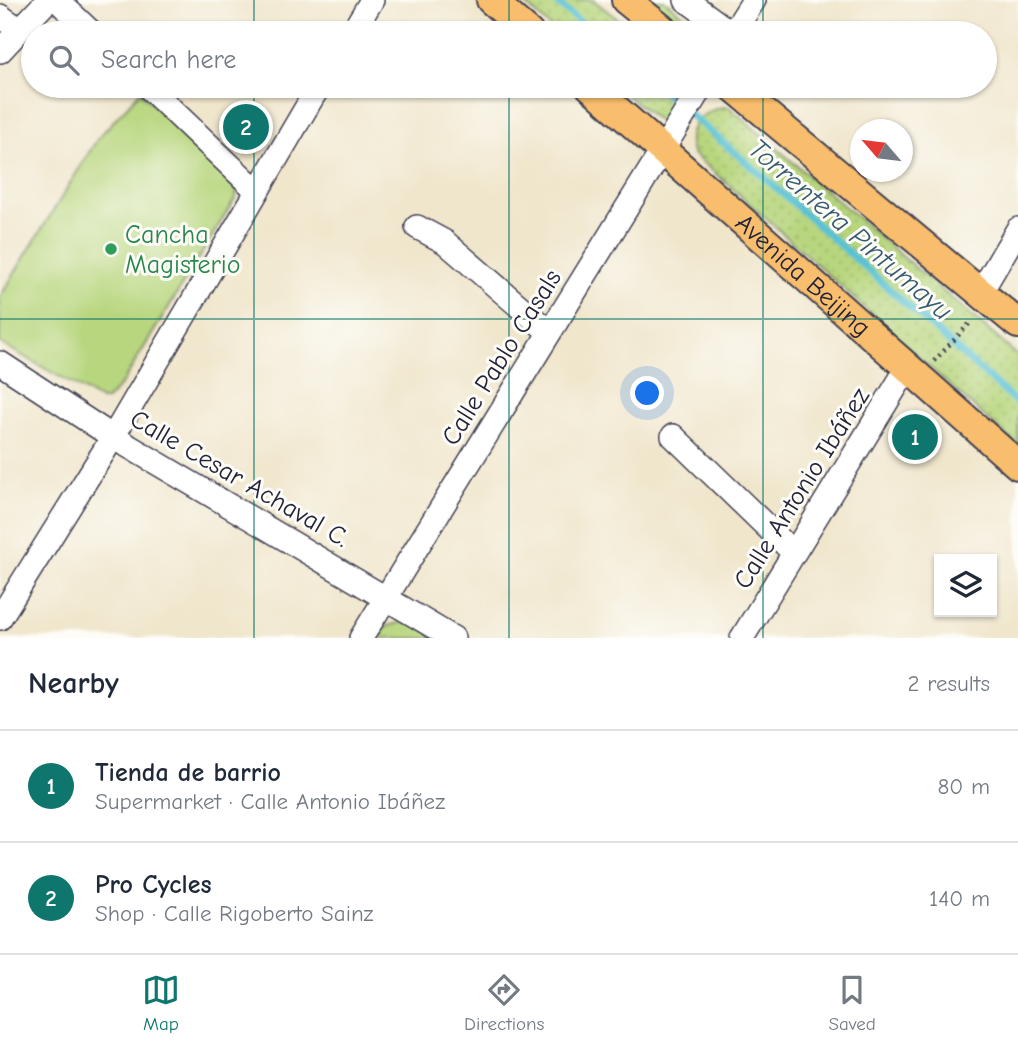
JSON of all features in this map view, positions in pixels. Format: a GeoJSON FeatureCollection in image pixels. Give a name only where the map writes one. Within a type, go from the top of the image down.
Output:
{"type":"FeatureCollection","features":[{"type":"Feature","properties":{"kind":"main road"},"geometry":{"type":"LineString","coordinates":[[491,0],[515,21]]}},
{"type":"Feature","properties":{"kind":"main road"},"geometry":{"type":"LineString","coordinates":[[626,0],[652,21]]}},
{"type":"Feature","properties":{"kind":"main road","name":"Avenida Beijing"},"geometry":{"type":"LineString","coordinates":[[604,98],[1018,465]]}},
{"type":"Feature","properties":{"kind":"main road"},"geometry":{"type":"LineString","coordinates":[[747,98],[1018,324]]}},
{"type":"Feature","properties":{"kind":"street"},"geometry":{"type":"LineString","coordinates":[[28,21],[48,0]]}},
{"type":"Feature","properties":{"kind":"street"},"geometry":{"type":"LineString","coordinates":[[57,0],[79,21]]}},
{"type":"Feature","properties":{"kind":"street"},"geometry":{"type":"LineString","coordinates":[[359,21],[372,0]]}},
{"type":"Feature","properties":{"kind":"street"},"geometry":{"type":"LineString","coordinates":[[686,0],[715,21]]}},
{"type":"Feature","properties":{"kind":"street"},"geometry":{"type":"LineString","coordinates":[[740,21],[754,0]]}},
{"type":"Feature","properties":{"kind":"street"},"geometry":{"type":"LineString","coordinates":[[0,16],[19,30],[0,51]]}},
{"type":"Feature","properties":{"kind":"street"},"geometry":{"type":"LineString","coordinates":[[160,98],[256,190]]}},
{"type":"Feature","properties":{"kind":"street"},"geometry":{"type":"LineString","coordinates":[[0,618],[113,437],[256,190],[313,98]]}},
{"type":"Feature","properties":{"kind":"street","name":"Calle Pablo Casals"},"geometry":{"type":"LineString","coordinates":[[361,638],[694,98]]}},
{"type":"Feature","properties":{"kind":"street"},"geometry":{"type":"LineString","coordinates":[[417,227],[445,242],[550,332]]}},
{"type":"Feature","properties":{"kind":"street"},"geometry":{"type":"LineString","coordinates":[[981,292],[1018,229]]}},
{"type":"Feature","properties":{"kind":"street","name":"Calle Cesar Achaval C."},"geometry":{"type":"LineString","coordinates":[[0,363],[113,437],[453,638]]}},
{"type":"Feature","properties":{"kind":"street","name":"Calle Antonio Ibáñez"},"geometry":{"type":"LineString","coordinates":[[742,638],[908,367]]}},
{"type":"Feature","properties":{"kind":"street"},"geometry":{"type":"LineString","coordinates":[[673,436],[794,553]]}},
{"type":"Feature","properties":{"kind":"path"},"geometry":{"type":"LineString","coordinates":[[941,353],[971,323]]}},
{"type":"Feature","properties":{"kind":"green space"},"geometry":{"type":"Polygon","coordinates":[[[521,0],[593,0],[620,21],[544,21],[521,0]]]}},
{"type":"Feature","properties":{"kind":"green space"},"geometry":{"type":"Polygon","coordinates":[[[650,0],[664,0],[691,21],[677,21],[650,0]]]}},
{"type":"Feature","properties":{"kind":"green space","name":"Cancha Magisterio"},"geometry":{"type":"Polygon","coordinates":[[[135,98],[146,98],[237,186],[236,197],[123,382],[107,400],[101,400],[0,343],[0,297],[98,138],[135,98]]]}},
{"type":"Feature","properties":{"kind":"green space"},"geometry":{"type":"Polygon","coordinates":[[[630,98],[682,98],[669,119],[659,121],[630,98]]]}},
{"type":"Feature","properties":{"kind":"green space"},"geometry":{"type":"Polygon","coordinates":[[[729,107],[1018,356],[1018,446],[692,153],[690,136],[696,123],[707,113],[729,107]]]}},
{"type":"Feature","properties":{"kind":"green space"},"geometry":{"type":"Polygon","coordinates":[[[403,622],[416,625],[437,638],[374,638],[388,626],[403,622]]]}},
{"type":"Feature","properties":{"kind":"waterway","name":"Torrentera Pintumayu"},"geometry":{"type":"LineString","coordinates":[[553,0],[579,21]]}},
{"type":"Feature","properties":{"kind":"waterway","name":"Torrentera Pintumayu"},"geometry":{"type":"LineString","coordinates":[[670,98],[765,178],[1018,404]]}},
{"type":"Feature","properties":{"kind":"place","name":"Pro Cycles"},"geometry":{"type":"Point","coordinates":[246,127]}},
{"type":"Feature","properties":{"kind":"place","name":"Cancha Magisterio"},"geometry":{"type":"Point","coordinates":[111,249]}},
{"type":"Feature","properties":{"kind":"place","name":"Tienda de barrio"},"geometry":{"type":"Point","coordinates":[915,437]}}]}
